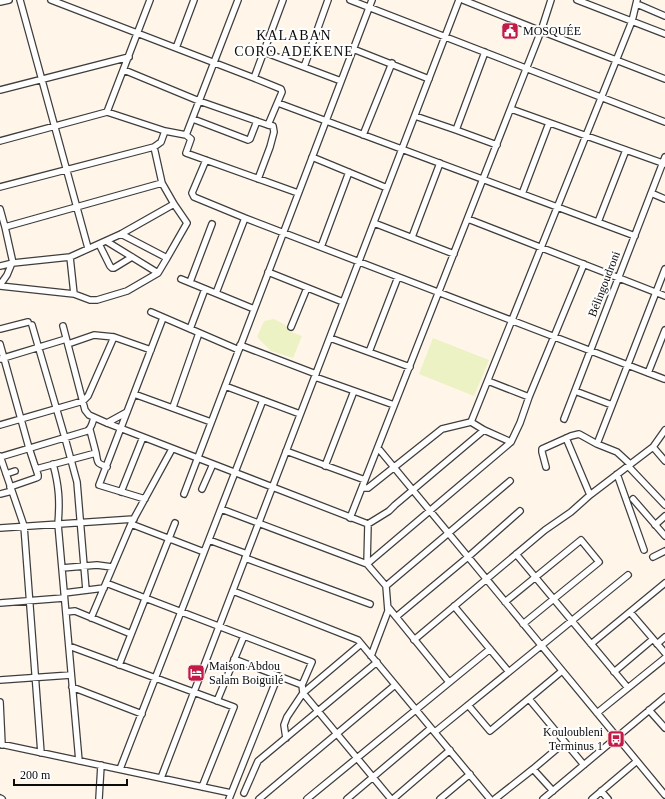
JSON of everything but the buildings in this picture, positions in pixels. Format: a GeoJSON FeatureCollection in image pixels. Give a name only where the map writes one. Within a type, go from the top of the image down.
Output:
{"type":"FeatureCollection","features":[{"type":"Feature","properties":{"kind":"street"},"geometry":{"type":"LineString","coordinates":[[0,2],[9,0]]}},
{"type":"Feature","properties":{"kind":"street"},"geometry":{"type":"LineString","coordinates":[[20,0],[88,248]]}},
{"type":"Feature","properties":{"kind":"street"},"geometry":{"type":"LineString","coordinates":[[51,0],[61,2],[281,89],[282,92],[268,125]]}},
{"type":"Feature","properties":{"kind":"street"},"geometry":{"type":"LineString","coordinates":[[107,112],[150,0]]}},
{"type":"Feature","properties":{"kind":"street"},"geometry":{"type":"LineString","coordinates":[[176,48],[194,0]]}},
{"type":"Feature","properties":{"kind":"street"},"geometry":{"type":"LineString","coordinates":[[186,134],[238,0]]}},
{"type":"Feature","properties":{"kind":"street"},"geometry":{"type":"LineString","coordinates":[[254,78],[283,0]]}},
{"type":"Feature","properties":{"kind":"street"},"geometry":{"type":"LineString","coordinates":[[304,67],[328,0]]}},
{"type":"Feature","properties":{"kind":"street"},"geometry":{"type":"LineString","coordinates":[[350,0],[665,122]]}},
{"type":"Feature","properties":{"kind":"street"},"geometry":{"type":"LineString","coordinates":[[184,494],[372,0]]}},
{"type":"Feature","properties":{"kind":"street"},"geometry":{"type":"LineString","coordinates":[[161,778],[459,0]]}},
{"type":"Feature","properties":{"kind":"street"},"geometry":{"type":"LineString","coordinates":[[463,0],[665,79]]}},
{"type":"Feature","properties":{"kind":"street"},"geometry":{"type":"LineString","coordinates":[[350,518],[542,31],[551,0]]}},
{"type":"Feature","properties":{"kind":"street"},"geometry":{"type":"LineString","coordinates":[[577,0],[665,34]]}},
{"type":"Feature","properties":{"kind":"street"},"geometry":{"type":"LineString","coordinates":[[471,422],[602,97],[632,21],[637,2],[665,16]]}},
{"type":"Feature","properties":{"kind":"street"},"geometry":{"type":"LineString","coordinates":[[353,49],[392,63],[429,79]]}},
{"type":"Feature","properties":{"kind":"street"},"geometry":{"type":"LineString","coordinates":[[264,52],[341,81]]}},
{"type":"Feature","properties":{"kind":"street"},"geometry":{"type":"LineString","coordinates":[[456,130],[485,52]]}},
{"type":"Feature","properties":{"kind":"street"},"geometry":{"type":"LineString","coordinates":[[0,89],[42,80],[129,57]]}},
{"type":"Feature","properties":{"kind":"street"},"geometry":{"type":"LineString","coordinates":[[363,135],[392,63]]}},
{"type":"Feature","properties":{"kind":"street"},"geometry":{"type":"LineString","coordinates":[[124,70],[199,101],[273,126],[274,132],[270,147],[258,179]]}},
{"type":"Feature","properties":{"kind":"street"},"geometry":{"type":"LineString","coordinates":[[278,103],[635,236]]}},
{"type":"Feature","properties":{"kind":"street"},"geometry":{"type":"LineString","coordinates":[[511,109],[664,164]]}},
{"type":"Feature","properties":{"kind":"street"},"geometry":{"type":"LineString","coordinates":[[0,141],[107,112],[165,130],[186,134],[191,139],[186,153],[298,193]]}},
{"type":"Feature","properties":{"kind":"street"},"geometry":{"type":"LineString","coordinates":[[415,116],[497,145]]}},
{"type":"Feature","properties":{"kind":"street"},"geometry":{"type":"LineString","coordinates":[[193,119],[248,140],[250,139],[257,121]]}},
{"type":"Feature","properties":{"kind":"street"},"geometry":{"type":"LineString","coordinates":[[522,194],[549,123]]}},
{"type":"Feature","properties":{"kind":"street"},"geometry":{"type":"LineString","coordinates":[[0,187],[154,147],[161,142],[165,130]]}},
{"type":"Feature","properties":{"kind":"street"},"geometry":{"type":"LineString","coordinates":[[0,209],[13,263],[0,285],[74,294],[90,300],[97,300],[127,291],[158,273],[187,224],[162,183],[154,147]]}},
{"type":"Feature","properties":{"kind":"street"},"geometry":{"type":"LineString","coordinates":[[598,222],[626,150]]}},
{"type":"Feature","properties":{"kind":"street"},"geometry":{"type":"LineString","coordinates":[[312,157],[387,188]]}},
{"type":"Feature","properties":{"kind":"street","name":"Bélingoudroni"},"geometry":{"type":"LineString","coordinates":[[564,419],[664,164],[665,157]]}},
{"type":"Feature","properties":{"kind":"street"},"geometry":{"type":"LineString","coordinates":[[206,160],[192,193],[194,197],[283,233],[664,379]]}},
{"type":"Feature","properties":{"kind":"street"},"geometry":{"type":"LineString","coordinates":[[412,237],[440,163]]}},
{"type":"Feature","properties":{"kind":"street"},"geometry":{"type":"LineString","coordinates":[[321,247],[349,172]]}},
{"type":"Feature","properties":{"kind":"street"},"geometry":{"type":"LineString","coordinates":[[5,227],[162,183]]}},
{"type":"Feature","properties":{"kind":"street"},"geometry":{"type":"LineString","coordinates":[[651,194],[665,199]]}},
{"type":"Feature","properties":{"kind":"street"},"geometry":{"type":"LineString","coordinates":[[0,266],[13,263],[70,257],[121,234],[174,204]]}},
{"type":"Feature","properties":{"kind":"street"},"geometry":{"type":"LineString","coordinates":[[216,293],[245,218]]}},
{"type":"Feature","properties":{"kind":"street"},"geometry":{"type":"LineString","coordinates":[[468,219],[665,296]]}},
{"type":"Feature","properties":{"kind":"street"},"geometry":{"type":"LineString","coordinates":[[374,223],[454,254]]}},
{"type":"Feature","properties":{"kind":"street"},"geometry":{"type":"LineString","coordinates":[[190,282],[212,224]]}},
{"type":"Feature","properties":{"kind":"street"},"geometry":{"type":"LineString","coordinates":[[121,234],[167,258]]}},
{"type":"Feature","properties":{"kind":"street"},"geometry":{"type":"LineString","coordinates":[[106,241],[158,273]]}},
{"type":"Feature","properties":{"kind":"street"},"geometry":{"type":"LineString","coordinates":[[99,244],[112,268],[132,257]]}},
{"type":"Feature","properties":{"kind":"street"},"geometry":{"type":"LineString","coordinates":[[70,257],[74,294]]}},
{"type":"Feature","properties":{"kind":"street"},"geometry":{"type":"LineString","coordinates":[[367,564],[511,442],[584,264]]}},
{"type":"Feature","properties":{"kind":"street"},"geometry":{"type":"LineString","coordinates":[[597,444],[665,269]]}},
{"type":"Feature","properties":{"kind":"street"},"geometry":{"type":"LineString","coordinates":[[268,272],[343,302]]}},
{"type":"Feature","properties":{"kind":"street"},"geometry":{"type":"LineString","coordinates":[[369,352],[398,277]]}},
{"type":"Feature","properties":{"kind":"street"},"geometry":{"type":"LineString","coordinates":[[181,279],[254,309]]}},
{"type":"Feature","properties":{"kind":"street"},"geometry":{"type":"LineString","coordinates":[[291,327],[307,288]]}},
{"type":"Feature","properties":{"kind":"street"},"geometry":{"type":"LineString","coordinates":[[190,329],[205,289]]}},
{"type":"Feature","properties":{"kind":"street"},"geometry":{"type":"LineString","coordinates":[[151,312],[199,333],[394,405]]}},
{"type":"Feature","properties":{"kind":"street"},"geometry":{"type":"LineString","coordinates":[[145,499],[99,485],[163,318]]}},
{"type":"Feature","properties":{"kind":"street"},"geometry":{"type":"LineString","coordinates":[[0,329],[30,323],[39,347],[77,482],[86,590]]}},
{"type":"Feature","properties":{"kind":"street"},"geometry":{"type":"LineString","coordinates":[[63,326],[85,410],[89,416],[368,524]]}},
{"type":"Feature","properties":{"kind":"street"},"geometry":{"type":"LineString","coordinates":[[648,372],[665,330]]}},
{"type":"Feature","properties":{"kind":"street"},"geometry":{"type":"LineString","coordinates":[[173,407],[199,333]]}},
{"type":"Feature","properties":{"kind":"street"},"geometry":{"type":"LineString","coordinates":[[2,358],[39,347],[94,335],[114,337],[151,350]]}},
{"type":"Feature","properties":{"kind":"street"},"geometry":{"type":"LineString","coordinates":[[0,425],[83,402],[88,396],[114,337]]}},
{"type":"Feature","properties":{"kind":"street"},"geometry":{"type":"LineString","coordinates":[[330,338],[410,367]]}},
{"type":"Feature","properties":{"kind":"street"},"geometry":{"type":"LineString","coordinates":[[0,344],[2,358],[38,475],[36,478],[0,494]]}},
{"type":"Feature","properties":{"kind":"street"},"geometry":{"type":"LineString","coordinates":[[488,381],[529,397]]}},
{"type":"Feature","properties":{"kind":"street"},"geometry":{"type":"LineString","coordinates":[[225,386],[300,414]]}},
{"type":"Feature","properties":{"kind":"street"},"geometry":{"type":"LineString","coordinates":[[325,466],[354,391]]}},
{"type":"Feature","properties":{"kind":"street"},"geometry":{"type":"LineString","coordinates":[[575,391],[612,405]]}},
{"type":"Feature","properties":{"kind":"street"},"geometry":{"type":"LineString","coordinates":[[134,394],[211,422]]}},
{"type":"Feature","properties":{"kind":"street"},"geometry":{"type":"LineString","coordinates":[[120,770],[263,400]]}},
{"type":"Feature","properties":{"kind":"street"},"geometry":{"type":"LineString","coordinates":[[107,423],[127,412]]}},
{"type":"Feature","properties":{"kind":"street"},"geometry":{"type":"LineString","coordinates":[[94,418],[90,430],[97,461],[99,464],[107,467]]}},
{"type":"Feature","properties":{"kind":"street"},"geometry":{"type":"LineString","coordinates":[[362,488],[368,488],[442,429],[471,422],[484,430],[511,442]]}},
{"type":"Feature","properties":{"kind":"street"},"geometry":{"type":"LineString","coordinates":[[40,753],[24,526],[0,456],[90,430]]}},
{"type":"Feature","properties":{"kind":"street"},"geometry":{"type":"LineString","coordinates":[[368,524],[389,511],[484,430]]}},
{"type":"Feature","properties":{"kind":"street"},"geometry":{"type":"LineString","coordinates":[[414,640],[545,530],[571,512],[590,495],[653,447],[665,430]]}},
{"type":"Feature","properties":{"kind":"street"},"geometry":{"type":"LineString","coordinates":[[546,467],[542,449],[570,436],[579,434],[597,444],[617,452],[665,505]]}},
{"type":"Feature","properties":{"kind":"street"},"geometry":{"type":"LineString","coordinates":[[121,492],[143,437]]}},
{"type":"Feature","properties":{"kind":"street"},"geometry":{"type":"LineString","coordinates":[[566,438],[590,495]]}},
{"type":"Feature","properties":{"kind":"street"},"geometry":{"type":"LineString","coordinates":[[653,447],[665,461]]}},
{"type":"Feature","properties":{"kind":"street"},"geometry":{"type":"LineString","coordinates":[[378,448],[665,795]]}},
{"type":"Feature","properties":{"kind":"street"},"geometry":{"type":"LineString","coordinates":[[91,618],[133,521],[172,449]]}},
{"type":"Feature","properties":{"kind":"street"},"geometry":{"type":"LineString","coordinates":[[286,451],[365,480]]}},
{"type":"Feature","properties":{"kind":"street"},"geometry":{"type":"LineString","coordinates":[[36,469],[96,453]]}},
{"type":"Feature","properties":{"kind":"street"},"geometry":{"type":"LineString","coordinates":[[54,464],[58,482],[58,524],[78,761]]}},
{"type":"Feature","properties":{"kind":"street"},"geometry":{"type":"LineString","coordinates":[[202,489],[212,464]]}},
{"type":"Feature","properties":{"kind":"street"},"geometry":{"type":"LineString","coordinates":[[6,474],[15,471]]}},
{"type":"Feature","properties":{"kind":"street"},"geometry":{"type":"LineString","coordinates":[[617,474],[644,550]]}},
{"type":"Feature","properties":{"kind":"street"},"geometry":{"type":"LineString","coordinates":[[386,586],[510,481]]}},
{"type":"Feature","properties":{"kind":"street"},"geometry":{"type":"LineString","coordinates":[[633,499],[665,536]]}},
{"type":"Feature","properties":{"kind":"street"},"geometry":{"type":"LineString","coordinates":[[221,508],[367,564],[386,586],[388,607],[388,611],[371,656]]}},
{"type":"Feature","properties":{"kind":"street"},"geometry":{"type":"LineString","coordinates":[[396,617],[520,511]]}},
{"type":"Feature","properties":{"kind":"street"},"geometry":{"type":"LineString","coordinates":[[655,525],[665,516]]}},
{"type":"Feature","properties":{"kind":"street"},"geometry":{"type":"LineString","coordinates":[[0,528],[81,522],[133,521],[169,539],[204,552]]}},
{"type":"Feature","properties":{"kind":"street"},"geometry":{"type":"LineString","coordinates":[[120,665],[175,523]]}},
{"type":"Feature","properties":{"kind":"street"},"geometry":{"type":"LineString","coordinates":[[367,564],[368,524]]}},
{"type":"Feature","properties":{"kind":"street"},"geometry":{"type":"LineString","coordinates":[[209,540],[246,556],[370,604]]}},
{"type":"Feature","properties":{"kind":"street"},"geometry":{"type":"LineString","coordinates":[[505,602],[580,540],[599,562],[523,624]]}},
{"type":"Feature","properties":{"kind":"street"},"geometry":{"type":"LineString","coordinates":[[653,557],[665,551]]}},
{"type":"Feature","properties":{"kind":"street"},"geometry":{"type":"LineString","coordinates":[[516,554],[628,688]]}},
{"type":"Feature","properties":{"kind":"street"},"geometry":{"type":"LineString","coordinates":[[62,568],[97,565],[112,567]]}},
{"type":"Feature","properties":{"kind":"street"},"geometry":{"type":"LineString","coordinates":[[346,799],[433,730],[468,705],[628,575]]}},
{"type":"Feature","properties":{"kind":"street"},"geometry":{"type":"LineString","coordinates":[[591,644],[665,583]]}},
{"type":"Feature","properties":{"kind":"street"},"geometry":{"type":"LineString","coordinates":[[0,603],[30,601],[64,596],[105,585],[146,598],[312,662],[302,685],[303,693],[392,799],[450,750]]}},
{"type":"Feature","properties":{"kind":"street"},"geometry":{"type":"LineString","coordinates":[[232,591],[358,640],[490,799]]}},
{"type":"Feature","properties":{"kind":"street"},"geometry":{"type":"LineString","coordinates":[[454,606],[509,672]]}},
{"type":"Feature","properties":{"kind":"street"},"geometry":{"type":"LineString","coordinates":[[388,607],[449,682]]}},
{"type":"Feature","properties":{"kind":"street"},"geometry":{"type":"LineString","coordinates":[[66,612],[75,611],[131,634]]}},
{"type":"Feature","properties":{"kind":"street"},"geometry":{"type":"LineString","coordinates":[[630,612],[665,654]]}},
{"type":"Feature","properties":{"kind":"street"},"geometry":{"type":"LineString","coordinates":[[217,700],[244,636]]}},
{"type":"Feature","properties":{"kind":"street"},"geometry":{"type":"LineString","coordinates":[[614,672],[655,642],[665,637]]}},
{"type":"Feature","properties":{"kind":"street"},"geometry":{"type":"LineString","coordinates":[[286,738],[284,725],[287,717],[303,693],[361,644]]}},
{"type":"Feature","properties":{"kind":"street"},"geometry":{"type":"LineString","coordinates":[[68,646],[234,707],[202,787]]}},
{"type":"Feature","properties":{"kind":"street"},"geometry":{"type":"LineString","coordinates":[[307,799],[490,649]]}},
{"type":"Feature","properties":{"kind":"street"},"geometry":{"type":"LineString","coordinates":[[597,713],[665,658]]}},
{"type":"Feature","properties":{"kind":"street"},"geometry":{"type":"LineString","coordinates":[[234,659],[302,685]]}},
{"type":"Feature","properties":{"kind":"street"},"geometry":{"type":"LineString","coordinates":[[244,793],[258,761],[377,662]]}},
{"type":"Feature","properties":{"kind":"street"},"geometry":{"type":"LineString","coordinates":[[468,705],[490,731],[562,671]]}},
{"type":"Feature","properties":{"kind":"street"},"geometry":{"type":"LineString","coordinates":[[0,680],[71,675]]}},
{"type":"Feature","properties":{"kind":"street"},"geometry":{"type":"LineString","coordinates":[[229,799],[278,676]]}},
{"type":"Feature","properties":{"kind":"street"},"geometry":{"type":"LineString","coordinates":[[259,799],[396,685]]}},
{"type":"Feature","properties":{"kind":"street"},"geometry":{"type":"LineString","coordinates":[[72,687],[142,714]]}},
{"type":"Feature","properties":{"kind":"street"},"geometry":{"type":"LineString","coordinates":[[545,798],[665,697]]}},
{"type":"Feature","properties":{"kind":"street"},"geometry":{"type":"LineString","coordinates":[[529,699],[584,765]]}},
{"type":"Feature","properties":{"kind":"street"},"geometry":{"type":"LineString","coordinates":[[0,702],[1,744],[232,793]]}},
{"type":"Feature","properties":{"kind":"street"},"geometry":{"type":"LineString","coordinates":[[649,710],[665,728]]}},
{"type":"Feature","properties":{"kind":"street"},"geometry":{"type":"LineString","coordinates":[[495,799],[565,742]]}},
{"type":"Feature","properties":{"kind":"street"},"geometry":{"type":"LineString","coordinates":[[592,799],[637,761]]}},
{"type":"Feature","properties":{"kind":"street"},"geometry":{"type":"LineString","coordinates":[[99,799],[101,765]]}},
{"type":"Feature","properties":{"kind":"street"},"geometry":{"type":"LineString","coordinates":[[533,769],[553,791]]}},
{"type":"Feature","properties":{"kind":"street"},"geometry":{"type":"LineString","coordinates":[[440,799],[470,774]]}},
{"type":"Feature","properties":{"kind":"street"},"geometry":{"type":"LineString","coordinates":[[601,792],[608,799]]}},
{"type":"Feature","properties":{"kind":"green space"},"geometry":{"type":"Polygon","coordinates":[[[274,319],[284,324],[291,332],[302,336],[293,358],[271,351],[257,337],[264,321],[274,319]]]}},
{"type":"Feature","properties":{"kind":"green space"},"geometry":{"type":"Polygon","coordinates":[[[433,338],[489,360],[474,396],[419,374],[433,338]]]}},
{"type":"Feature","properties":{"kind":"place","name":"MOSQUÉE"},"geometry":{"type":"Point","coordinates":[510,31]}},
{"type":"Feature","properties":{"kind":"place","name":"Maison Abdou Salam Boiguilé"},"geometry":{"type":"Point","coordinates":[196,673]}},
{"type":"Feature","properties":{"kind":"place","name":"Kouloubleni Terminus 1"},"geometry":{"type":"Point","coordinates":[616,739]}},
{"type":"Feature","properties":{"kind":"district","name":"KALABAN CORO ADEKENE"},"geometry":{"type":"Point","coordinates":[294,44]}}]}
